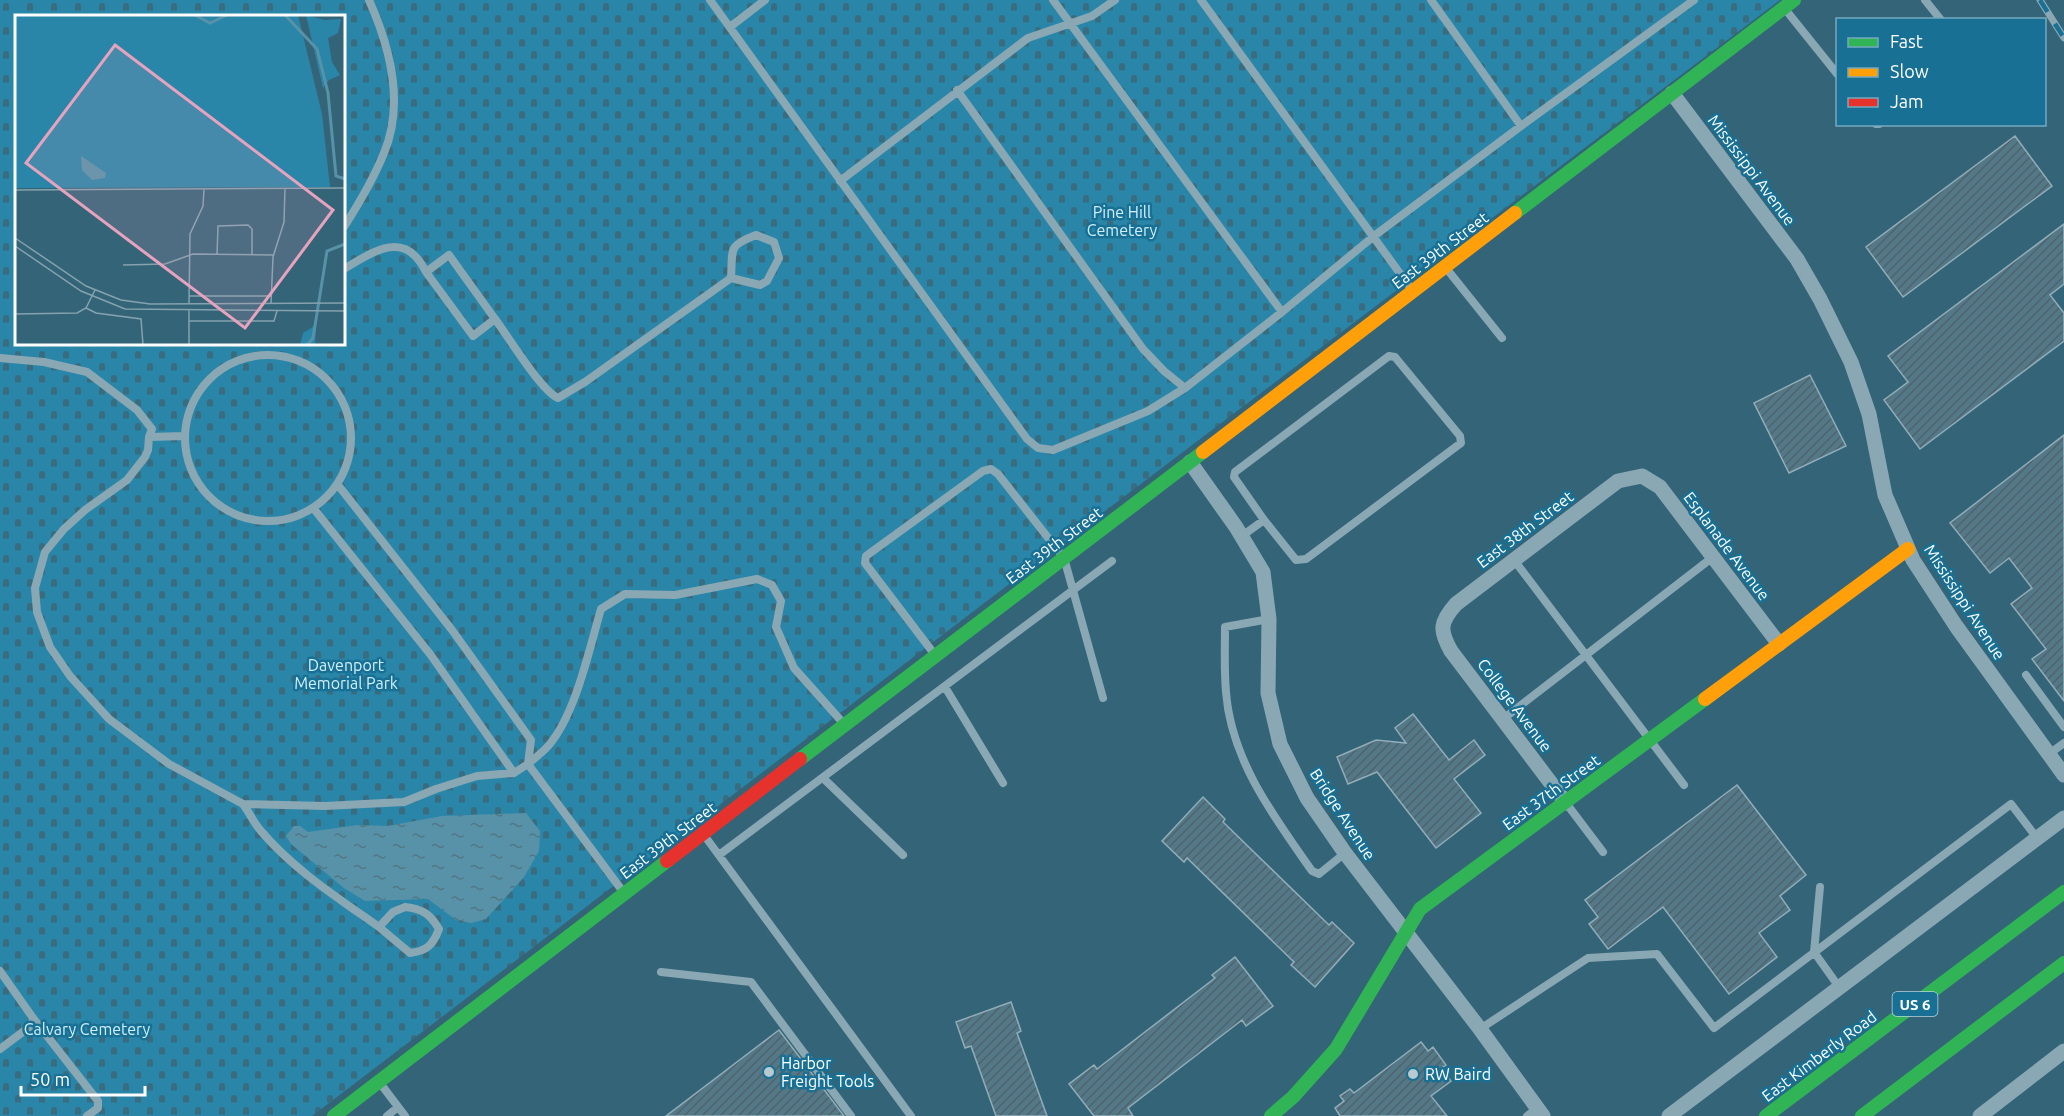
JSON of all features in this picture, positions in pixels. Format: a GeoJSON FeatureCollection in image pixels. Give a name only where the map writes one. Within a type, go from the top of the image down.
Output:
{"type":"FeatureCollection","features":[{"type":"Feature","properties":{"kind":"street","name":"East 39th Street"},"geometry":{"type":"LineString","coordinates":[[334,1116],[1789,4]]}},
{"type":"Feature","properties":{"kind":"street","name":"Mississippi Avenue"},"geometry":{"type":"LineString","coordinates":[[1672,93],[1797,260],[1820,299],[1851,362],[1869,414],[1885,495],[1913,560],[1956,626],[2064,775]]}},
{"type":"Feature","properties":{"kind":"street","name":"Bridge Avenue"},"geometry":{"type":"LineString","coordinates":[[1190,462],[1242,536],[1263,572],[1269,619],[1268,693],[1280,744],[1308,798],[1345,853],[1480,1029],[1536,1113]]}},
{"type":"Feature","properties":{"kind":"street","name":"Esplanade Avenue"},"geometry":{"type":"LineString","coordinates":[[1642,476],[1660,488],[1779,644]]}},
{"type":"Feature","properties":{"kind":"street","name":"East 38th Street"},"geometry":{"type":"LineString","coordinates":[[1442,627],[1447,614],[1456,604],[1618,481],[1642,476]]}},
{"type":"Feature","properties":{"kind":"street","name":"East 37th Street"},"geometry":{"type":"LineString","coordinates":[[1271,1116],[1293,1097],[1336,1049],[1420,909],[1908,549]]}},
{"type":"Feature","properties":{"kind":"street","name":"College Avenue"},"geometry":{"type":"LineString","coordinates":[[1442,627],[1451,651],[1566,803]]}},
{"type":"Feature","properties":{"kind":"street"},"geometry":{"type":"LineString","coordinates":[[1669,1116],[2064,818]]}},
{"type":"Feature","properties":{"kind":"street","name":"East Kimberly Road"},"geometry":{"type":"LineString","coordinates":[[1766,1116],[2064,892]]}},
{"type":"Feature","properties":{"kind":"street"},"geometry":{"type":"LineString","coordinates":[[1862,1116],[2064,963]]}},
{"type":"Feature","properties":{"kind":"street"},"geometry":{"type":"LineString","coordinates":[[1980,1116],[2064,1052]]}},
{"type":"Feature","properties":{"kind":"lane"},"geometry":{"type":"LineString","coordinates":[[345,225],[385,153],[393,115],[393,70],[380,25],[369,0]]}},
{"type":"Feature","properties":{"kind":"lane"},"geometry":{"type":"LineString","coordinates":[[710,0],[1027,439],[1038,448],[1053,450],[1148,411],[1185,388],[1374,237],[1694,0]]}},
{"type":"Feature","properties":{"kind":"lane"},"geometry":{"type":"LineString","coordinates":[[730,27],[765,0]]}},
{"type":"Feature","properties":{"kind":"lane"},"geometry":{"type":"LineString","coordinates":[[1053,0],[1282,312]]}},
{"type":"Feature","properties":{"kind":"lane"},"geometry":{"type":"LineString","coordinates":[[840,181],[1028,38],[1092,16],[1115,0]]}},
{"type":"Feature","properties":{"kind":"lane"},"geometry":{"type":"LineString","coordinates":[[1201,0],[1413,291]]}},
{"type":"Feature","properties":{"kind":"lane"},"geometry":{"type":"LineString","coordinates":[[1431,0],[1521,126]]}},
{"type":"Feature","properties":{"kind":"lane"},"geometry":{"type":"LineString","coordinates":[[1925,0],[1939,18]]}},
{"type":"Feature","properties":{"kind":"lane"},"geometry":{"type":"LineString","coordinates":[[1789,4],[1836,72]]}},
{"type":"Feature","properties":{"kind":"lane"},"geometry":{"type":"LineString","coordinates":[[957,90],[1143,349],[1164,371],[1185,388]]}},
{"type":"Feature","properties":{"kind":"lane"},"geometry":{"type":"LineString","coordinates":[[426,272],[449,255],[542,384],[552,396],[558,398],[585,382],[731,278],[734,248],[738,242],[756,235],[774,242],[779,258],[767,281],[760,285],[731,278]]}},
{"type":"Feature","properties":{"kind":"lane"},"geometry":{"type":"LineString","coordinates":[[345,268],[372,251],[395,247],[413,254],[473,336],[495,319]]}},
{"type":"Feature","properties":{"kind":"lane"},"geometry":{"type":"LineString","coordinates":[[1445,267],[1502,338]]}},
{"type":"Feature","properties":{"kind":"lane"},"geometry":{"type":"LineString","coordinates":[[276,354],[279,345]]}},
{"type":"Feature","properties":{"kind":"lane"},"geometry":{"type":"LineString","coordinates":[[276,354],[304,362],[322,373],[343,400],[351,426],[349,461],[338,485],[314,509],[278,522],[252,521],[224,510],[202,491],[188,466],[184,436],[188,411],[202,386],[226,365],[254,355],[276,354]]}},
{"type":"Feature","properties":{"kind":"lane"},"geometry":{"type":"LineString","coordinates":[[1389,356],[1395,357],[1460,436],[1461,443],[1306,559],[1296,560],[1264,520],[1234,477],[1235,472],[1389,356]]}},
{"type":"Feature","properties":{"kind":"lane"},"geometry":{"type":"LineString","coordinates":[[0,358],[44,362],[87,372],[136,410],[152,429],[145,457],[127,480],[71,522],[45,552],[35,588],[37,612],[50,647],[70,676],[109,719],[169,764],[243,804],[326,806],[404,802],[435,789],[477,776],[514,772],[528,764],[549,745],[561,726],[578,686],[601,609],[625,594],[675,595],[757,579],[772,585],[781,601],[776,627],[794,668],[845,725]]}},
{"type":"Feature","properties":{"kind":"lane"},"geometry":{"type":"LineString","coordinates":[[149,437],[184,436]]}},
{"type":"Feature","properties":{"kind":"lane"},"geometry":{"type":"LineString","coordinates":[[936,656],[865,563],[866,556],[983,471],[991,470],[998,474],[1064,558],[1103,698]]}},
{"type":"Feature","properties":{"kind":"lane"},"geometry":{"type":"LineString","coordinates":[[338,485],[452,630],[531,740],[528,764],[624,894]]}},
{"type":"Feature","properties":{"kind":"lane"},"geometry":{"type":"LineString","coordinates":[[314,509],[430,654],[514,772]]}},
{"type":"Feature","properties":{"kind":"lane"},"geometry":{"type":"LineString","coordinates":[[1242,536],[1264,520]]}},
{"type":"Feature","properties":{"kind":"lane"},"geometry":{"type":"LineString","coordinates":[[1503,719],[1713,557]]}},
{"type":"Feature","properties":{"kind":"lane"},"geometry":{"type":"LineString","coordinates":[[1514,560],[1684,785]]}},
{"type":"Feature","properties":{"kind":"lane"},"geometry":{"type":"LineString","coordinates":[[719,855],[1112,561]]}},
{"type":"Feature","properties":{"kind":"lane"},"geometry":{"type":"LineString","coordinates":[[1269,619],[1225,627],[1226,693],[1236,740],[1248,773],[1312,871],[1319,874],[1345,853]]}},
{"type":"Feature","properties":{"kind":"lane"},"geometry":{"type":"LineString","coordinates":[[2026,675],[2064,727]]}},
{"type":"Feature","properties":{"kind":"lane"},"geometry":{"type":"LineString","coordinates":[[945,687],[1003,783]]}},
{"type":"Feature","properties":{"kind":"lane"},"geometry":{"type":"LineString","coordinates":[[2049,754],[2064,743]]}},
{"type":"Feature","properties":{"kind":"lane"},"geometry":{"type":"LineString","coordinates":[[823,778],[903,855]]}},
{"type":"Feature","properties":{"kind":"lane"},"geometry":{"type":"LineString","coordinates":[[1566,803],[1603,852]]}},
{"type":"Feature","properties":{"kind":"lane"},"geometry":{"type":"LineString","coordinates":[[243,804],[260,830],[288,858],[410,953],[424,951],[434,942],[439,929],[432,916],[419,908],[405,907],[393,912],[379,927]]}},
{"type":"Feature","properties":{"kind":"lane"},"geometry":{"type":"LineString","coordinates":[[1480,1029],[1588,958],[1657,954],[1714,1028],[2011,804],[2037,838]]}},
{"type":"Feature","properties":{"kind":"lane"},"geometry":{"type":"LineString","coordinates":[[703,833],[911,1116]]}},
{"type":"Feature","properties":{"kind":"lane"},"geometry":{"type":"LineString","coordinates":[[1820,887],[1814,952],[1839,987]]}},
{"type":"Feature","properties":{"kind":"lane"},"geometry":{"type":"LineString","coordinates":[[0,971],[33,1018],[98,1101],[98,1108],[87,1116]]}},
{"type":"Feature","properties":{"kind":"lane"},"geometry":{"type":"LineString","coordinates":[[661,972],[751,982],[851,1116]]}},
{"type":"Feature","properties":{"kind":"lane"},"geometry":{"type":"LineString","coordinates":[[0,1049],[32,1024],[33,1018]]}},
{"type":"Feature","properties":{"kind":"lane"},"geometry":{"type":"LineString","coordinates":[[379,1082],[405,1116]]}},
{"type":"Feature","properties":{"kind":"lane"},"geometry":{"type":"LineString","coordinates":[[387,1116],[398,1107]]}},
{"type":"Feature","properties":{"kind":"green space","name":"Davenport Memorial Park"},"geometry":{"type":"Polygon","coordinates":[[[0,0],[1780,0],[1076,533],[312,1116],[0,1116],[0,0]]]}},
{"type":"Feature","properties":{"kind":"water"},"geometry":{"type":"Polygon","coordinates":[[[526,813],[540,831],[539,851],[524,877],[486,919],[471,923],[456,920],[428,899],[365,901],[344,888],[291,844],[286,836],[294,826],[300,826],[308,832],[358,825],[387,826],[442,816],[526,813]]]}},
{"type":"Feature","properties":{"kind":"building"},"geometry":{"type":"Polygon","coordinates":[[[2015,136],[2052,186],[1903,297],[1866,247],[2015,136]]]}},
{"type":"Feature","properties":{"kind":"building"},"geometry":{"type":"Polygon","coordinates":[[[2064,224],[2064,284],[2050,295],[2064,313],[2064,341],[1920,449],[1884,400],[1908,382],[1888,356],[2064,224]]]}},
{"type":"Feature","properties":{"kind":"building"},"geometry":{"type":"Polygon","coordinates":[[[1810,375],[1846,446],[1789,473],[1754,403],[1810,375]]]}},
{"type":"Feature","properties":{"kind":"building"},"geometry":{"type":"Polygon","coordinates":[[[2064,435],[2064,701],[2032,659],[2046,649],[2011,604],[2032,588],[2009,558],[1990,573],[1950,523],[2064,435]]]}},
{"type":"Feature","properties":{"kind":"building"},"geometry":{"type":"Polygon","coordinates":[[[1413,714],[1449,760],[1474,740],[1485,755],[1454,779],[1481,813],[1436,848],[1377,772],[1348,784],[1337,757],[1376,740],[1406,743],[1395,728],[1413,714]]]}},
{"type":"Feature","properties":{"kind":"building"},"geometry":{"type":"Polygon","coordinates":[[[1737,785],[1806,875],[1780,896],[1790,910],[1759,933],[1777,957],[1729,994],[1663,907],[1608,949],[1589,924],[1598,917],[1585,900],[1737,785]]]}},
{"type":"Feature","properties":{"kind":"building"},"geometry":{"type":"Polygon","coordinates":[[[1203,797],[1225,819],[1223,822],[1329,925],[1332,922],[1354,943],[1315,987],[1291,965],[1294,962],[1187,858],[1184,862],[1162,841],[1203,797]]]}},
{"type":"Feature","properties":{"kind":"building"},"geometry":{"type":"Polygon","coordinates":[[[1235,957],[1273,1006],[1246,1026],[1242,1020],[1128,1108],[1133,1116],[1094,1116],[1069,1084],[1094,1065],[1097,1069],[1215,978],[1212,975],[1235,957]]]}},
{"type":"Feature","properties":{"kind":"building"},"geometry":{"type":"Polygon","coordinates":[[[1011,1002],[1021,1031],[1017,1033],[1047,1116],[996,1116],[971,1046],[965,1048],[956,1022],[1011,1002]]]}},
{"type":"Feature","properties":{"kind":"building","name":"Harbor Freight Tools"},"geometry":{"type":"Polygon","coordinates":[[[779,1030],[844,1116],[666,1116],[779,1030]]]}},
{"type":"Feature","properties":{"kind":"building","name":"RW Baird"},"geometry":{"type":"Polygon","coordinates":[[[1421,1042],[1428,1051],[1433,1047],[1446,1065],[1442,1068],[1451,1081],[1431,1096],[1447,1116],[1340,1116],[1335,1108],[1344,1101],[1340,1096],[1350,1089],[1354,1093],[1421,1042]]]}},
{"type":"Feature","properties":{"kind":"railway"},"geometry":{"type":"LineString","coordinates":[[2040,0],[2064,38]]}},
{"type":"Feature","properties":{"kind":"traffic: fast"},"geometry":{"type":"LineString","coordinates":[[1515,213],[1794,0]]}},
{"type":"Feature","properties":{"kind":"traffic: fast"},"geometry":{"type":"LineString","coordinates":[[800,759],[1203,452]]}},
{"type":"Feature","properties":{"kind":"traffic: fast"},"geometry":{"type":"LineString","coordinates":[[1271,1116],[1293,1097],[1336,1049],[1420,909],[1705,699]]}},
{"type":"Feature","properties":{"kind":"traffic: fast"},"geometry":{"type":"LineString","coordinates":[[334,1116],[667,861]]}},
{"type":"Feature","properties":{"kind":"traffic: fast"},"geometry":{"type":"LineString","coordinates":[[1766,1116],[2064,892]]}},
{"type":"Feature","properties":{"kind":"traffic: fast"},"geometry":{"type":"LineString","coordinates":[[1862,1116],[2064,963]]}},
{"type":"Feature","properties":{"kind":"traffic: slow"},"geometry":{"type":"LineString","coordinates":[[1203,452],[1515,213]]}},
{"type":"Feature","properties":{"kind":"traffic: slow"},"geometry":{"type":"LineString","coordinates":[[1705,699],[1908,549]]}},
{"type":"Feature","properties":{"kind":"traffic: jam"},"geometry":{"type":"LineString","coordinates":[[667,861],[800,759]]}},
{"type":"Feature","properties":{"kind":"place","name":"Harbor Freight Tools"},"geometry":{"type":"Point","coordinates":[769,1072]}},
{"type":"Feature","properties":{"kind":"place","name":"RW Baird"},"geometry":{"type":"Point","coordinates":[1413,1074]}},
{"type":"Feature","properties":{"kind":"park label","name":"Pine Hill Cemetery"},"geometry":{"type":"Point","coordinates":[1122,221]}},
{"type":"Feature","properties":{"kind":"park label","name":"Calvary Cemetery"},"geometry":{"type":"Point","coordinates":[87,1029]}}]}
